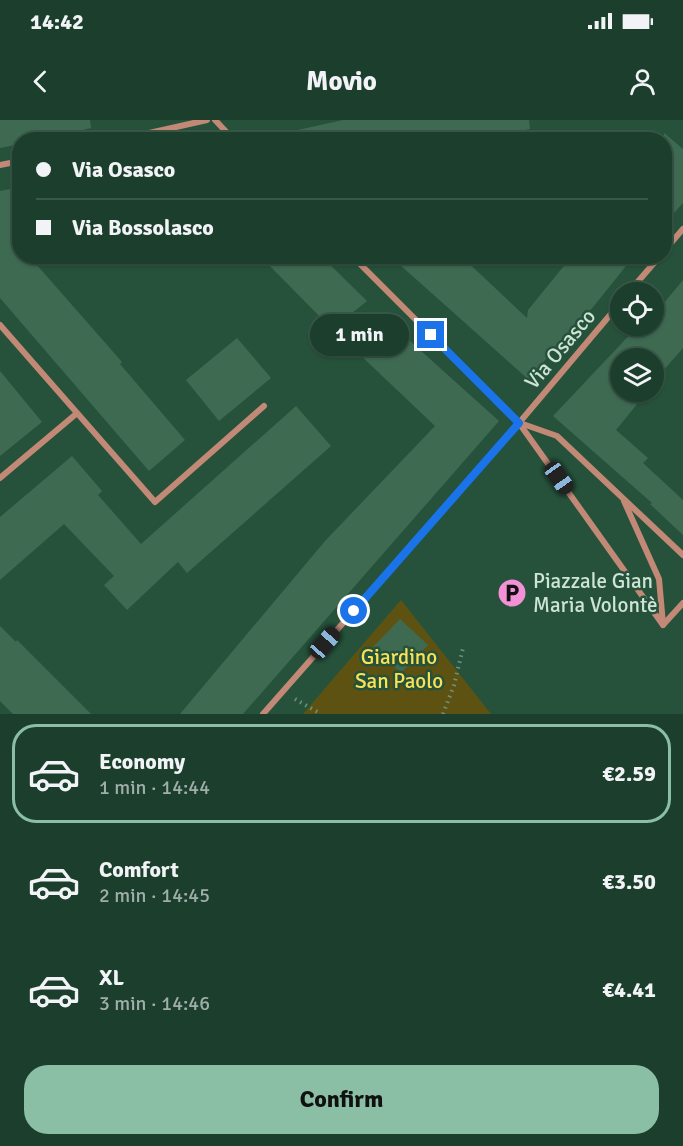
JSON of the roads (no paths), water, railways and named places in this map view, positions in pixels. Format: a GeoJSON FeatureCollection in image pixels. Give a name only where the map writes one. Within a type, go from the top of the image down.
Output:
{"type":"FeatureCollection","features":[{"type":"Feature","properties":{"kind":"street"},"geometry":{"type":"LineString","coordinates":[[154,132],[207,120]]}},
{"type":"Feature","properties":{"kind":"street"},"geometry":{"type":"LineString","coordinates":[[215,120],[226,132]]}},
{"type":"Feature","properties":{"kind":"street"},"geometry":{"type":"LineString","coordinates":[[672,242],[683,229]]}},
{"type":"Feature","properties":{"kind":"street"},"geometry":{"type":"LineString","coordinates":[[360,264],[519,423],[663,625]]}},
{"type":"Feature","properties":{"kind":"street"},"geometry":{"type":"LineString","coordinates":[[638,282],[653,264]]}},
{"type":"Feature","properties":{"kind":"street","name":"Via Osasco"},"geometry":{"type":"LineString","coordinates":[[263,714],[519,423],[610,315]]}},
{"type":"Feature","properties":{"kind":"street"},"geometry":{"type":"LineString","coordinates":[[0,325],[155,502],[264,406]]}},
{"type":"Feature","properties":{"kind":"street"},"geometry":{"type":"LineString","coordinates":[[0,478],[76,414]]}},
{"type":"Feature","properties":{"kind":"street"},"geometry":{"type":"LineString","coordinates":[[519,423],[557,436],[683,555]]}},
{"type":"Feature","properties":{"kind":"street"},"geometry":{"type":"LineString","coordinates":[[622,498],[659,579],[663,625]]}},
{"type":"Feature","properties":{"kind":"street"},"geometry":{"type":"LineString","coordinates":[[663,625],[683,603]]}},
{"type":"Feature","properties":{"kind":"place","name":"Piazzale Gian Maria Volontè"},"geometry":{"type":"Point","coordinates":[512,593]}},
{"type":"Feature","properties":{"kind":"park label","name":"Giardino San Paolo"},"geometry":{"type":"Point","coordinates":[399,669]}}]}
